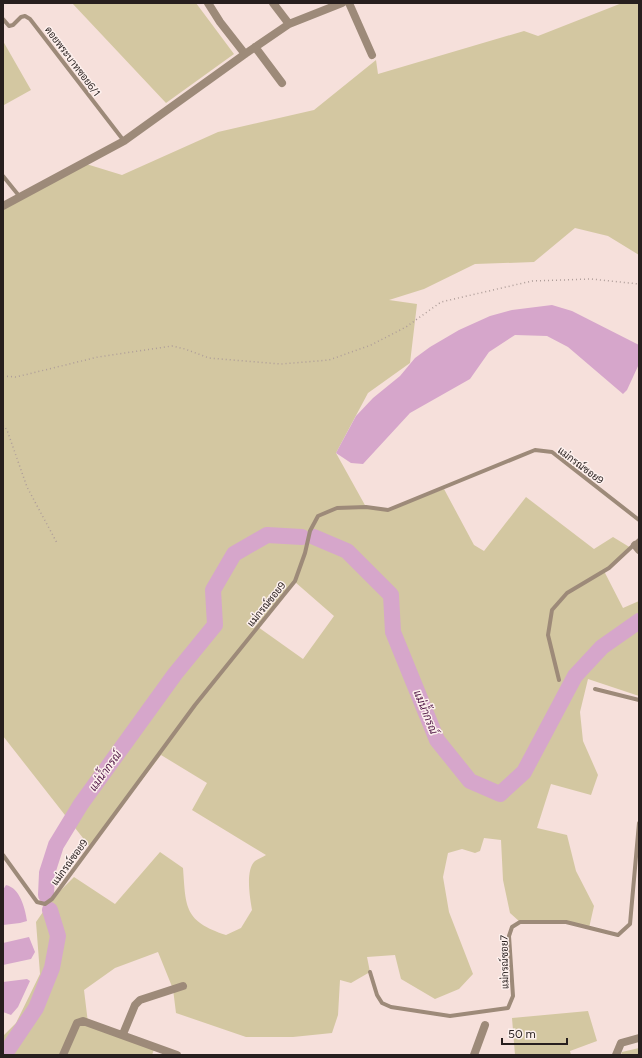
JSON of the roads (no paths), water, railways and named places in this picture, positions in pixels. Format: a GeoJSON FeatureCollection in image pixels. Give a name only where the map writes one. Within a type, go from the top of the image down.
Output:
{"type":"FeatureCollection","features":[{"type":"Feature","properties":{"kind":"street"},"geometry":{"type":"LineString","coordinates":[[208,3],[220,22],[245,54]]}},
{"type":"Feature","properties":{"kind":"street"},"geometry":{"type":"LineString","coordinates":[[273,3],[290,24]]}},
{"type":"Feature","properties":{"kind":"street"},"geometry":{"type":"LineString","coordinates":[[3,206],[21,198],[124,141],[245,54],[290,24],[342,3]]}},
{"type":"Feature","properties":{"kind":"street"},"geometry":{"type":"LineString","coordinates":[[349,3],[372,55]]}},
{"type":"Feature","properties":{"kind":"street"},"geometry":{"type":"LineString","coordinates":[[255,47],[282,83]]}},
{"type":"Feature","properties":{"kind":"street"},"geometry":{"type":"LineString","coordinates":[[123,1034],[135,1005],[140,1000],[182,986]]}},
{"type":"Feature","properties":{"kind":"street"},"geometry":{"type":"LineString","coordinates":[[63,1055],[77,1023],[83,1021],[123,1034],[177,1055]]}},
{"type":"Feature","properties":{"kind":"street"},"geometry":{"type":"LineString","coordinates":[[474,1055],[485,1026]]}},
{"type":"Feature","properties":{"kind":"street"},"geometry":{"type":"LineString","coordinates":[[616,1055],[621,1044],[639,1038]]}},
{"type":"Feature","properties":{"kind":"lane","name":"ดอยพระบาทซอย6/1"},"geometry":{"type":"LineString","coordinates":[[3,19],[9,26],[13,25],[21,17],[25,16],[30,19],[124,141]]}},
{"type":"Feature","properties":{"kind":"lane"},"geometry":{"type":"LineString","coordinates":[[3,176],[21,198]]}},
{"type":"Feature","properties":{"kind":"lane","name":"แม่กรณ์ซอย9"},"geometry":{"type":"LineString","coordinates":[[3,855],[37,902],[45,904],[52,899],[195,705],[294,581],[305,553],[310,532],[318,516],[338,508],[366,507],[388,510],[535,450],[552,452],[639,520]]}},
{"type":"Feature","properties":{"kind":"lane"},"geometry":{"type":"LineString","coordinates":[[559,680],[548,635],[552,610],[567,593],[610,568],[638,545]]}},
{"type":"Feature","properties":{"kind":"lane"},"geometry":{"type":"LineString","coordinates":[[595,689],[639,700]]}},
{"type":"Feature","properties":{"kind":"lane","name":"แม่กรณ์ซอย7"},"geometry":{"type":"LineString","coordinates":[[370,972],[377,995],[382,1003],[390,1007],[450,1016],[508,1008],[512,996],[509,936],[512,927],[520,922],[566,922],[618,935],[630,924],[639,823]]}},
{"type":"Feature","properties":{"kind":"waterway","name":"แม่น้ำกรณ์"},"geometry":{"type":"LineString","coordinates":[[46,895],[47,873],[56,845],[81,804],[175,674],[215,625],[213,590],[234,554],[267,535],[302,537]]}},
{"type":"Feature","properties":{"kind":"waterway","name":"แม่น้ำกรณ์"},"geometry":{"type":"LineString","coordinates":[[314,537],[347,551],[391,595],[393,632],[437,740],[470,781],[500,794],[524,772],[575,676],[602,647],[639,621]]}},
{"type":"Feature","properties":{"kind":"waterway","name":"แม่น้ำกรณ์"},"geometry":{"type":"LineString","coordinates":[[3,1051],[7,1051],[36,1008],[52,968],[58,936],[50,910]]}}]}
